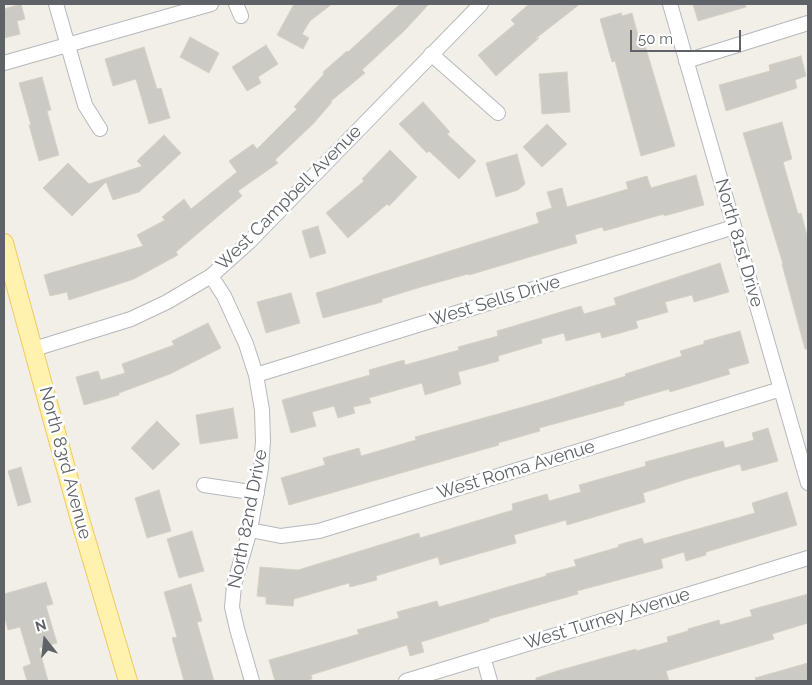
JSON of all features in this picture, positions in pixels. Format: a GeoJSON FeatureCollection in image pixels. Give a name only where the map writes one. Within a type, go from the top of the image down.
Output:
{"type":"FeatureCollection","features":[{"type":"Feature","properties":{"kind":"main road","name":"North 83rd Avenue"},"geometry":{"type":"LineString","coordinates":[[4,244],[79,516],[128,681]]}},
{"type":"Feature","properties":{"kind":"street"},"geometry":{"type":"LineString","coordinates":[[56,4],[85,105],[100,129]]}},
{"type":"Feature","properties":{"kind":"street"},"geometry":{"type":"LineString","coordinates":[[4,63],[211,4]]}},
{"type":"Feature","properties":{"kind":"street","name":"West Campbell Avenue"},"geometry":{"type":"LineString","coordinates":[[34,350],[131,319],[167,302],[211,276],[250,241],[482,4]]}},
{"type":"Feature","properties":{"kind":"street","name":"North 81st Drive"},"geometry":{"type":"LineString","coordinates":[[670,4],[808,483]]}},
{"type":"Feature","properties":{"kind":"street"},"geometry":{"type":"LineString","coordinates":[[686,61],[808,23]]}},
{"type":"Feature","properties":{"kind":"street"},"geometry":{"type":"LineString","coordinates":[[431,54],[498,113]]}},
{"type":"Feature","properties":{"kind":"street","name":"West Sells Drive"},"geometry":{"type":"LineString","coordinates":[[256,375],[734,227]]}},
{"type":"Feature","properties":{"kind":"street","name":"North 82nd Drive"},"geometry":{"type":"LineString","coordinates":[[211,276],[224,296],[238,326],[256,375],[262,410],[263,441],[261,468],[250,530],[234,585],[232,607],[252,681]]}},
{"type":"Feature","properties":{"kind":"street","name":"West Roma Avenue"},"geometry":{"type":"LineString","coordinates":[[250,530],[281,536],[319,531],[781,388]]}},
{"type":"Feature","properties":{"kind":"street"},"geometry":{"type":"LineString","coordinates":[[204,484],[257,493]]}},
{"type":"Feature","properties":{"kind":"street","name":"West Turney Avenue"},"geometry":{"type":"LineString","coordinates":[[406,681],[808,558]]}},
{"type":"Feature","properties":{"kind":"street"},"geometry":{"type":"LineString","coordinates":[[483,658],[490,681]]}},
{"type":"Feature","properties":{"kind":"building"},"geometry":{"type":"Polygon","coordinates":[[[21,4],[25,19],[17,21],[20,34],[4,38],[4,9],[21,4]]]}},
{"type":"Feature","properties":{"kind":"building"},"geometry":{"type":"Polygon","coordinates":[[[294,4],[332,4],[310,21],[302,34],[309,38],[303,49],[277,35],[294,4]]]}},
{"type":"Feature","properties":{"kind":"building"},"geometry":{"type":"Polygon","coordinates":[[[400,4],[429,4],[405,30],[362,70],[365,73],[331,101],[313,124],[275,160],[278,163],[238,191],[242,196],[176,252],[178,255],[134,279],[85,295],[69,300],[67,292],[50,296],[44,275],[143,246],[137,235],[165,220],[162,217],[184,199],[191,209],[237,172],[229,161],[253,144],[257,149],[297,109],[294,107],[324,74],[323,72],[348,52],[400,4]]]}},
{"type":"Feature","properties":{"kind":"building"},"geometry":{"type":"Polygon","coordinates":[[[529,4],[580,4],[535,39],[539,38],[496,76],[478,55],[515,24],[511,20],[529,4]]]}},
{"type":"Feature","properties":{"kind":"building"},"geometry":{"type":"Polygon","coordinates":[[[693,4],[745,4],[746,7],[698,21],[693,4]]]}},
{"type":"Feature","properties":{"kind":"building"},"geometry":{"type":"Polygon","coordinates":[[[621,13],[622,16],[632,13],[640,43],[644,42],[675,146],[641,156],[615,61],[612,62],[600,19],[621,13]]]}},
{"type":"Feature","properties":{"kind":"building"},"geometry":{"type":"Polygon","coordinates":[[[190,37],[219,53],[209,73],[180,57],[190,37]]]}},
{"type":"Feature","properties":{"kind":"building"},"geometry":{"type":"Polygon","coordinates":[[[266,45],[278,64],[258,77],[261,83],[247,91],[232,67],[266,45]]]}},
{"type":"Feature","properties":{"kind":"building"},"geometry":{"type":"Polygon","coordinates":[[[144,47],[157,89],[161,88],[170,118],[149,124],[136,79],[113,86],[105,59],[144,47]]]}},
{"type":"Feature","properties":{"kind":"building"},"geometry":{"type":"Polygon","coordinates":[[[801,56],[806,76],[795,80],[797,88],[726,111],[719,85],[770,71],[769,65],[801,56]]]}},
{"type":"Feature","properties":{"kind":"building"},"geometry":{"type":"Polygon","coordinates":[[[567,72],[570,112],[542,114],[539,74],[567,72]]]}},
{"type":"Feature","properties":{"kind":"building"},"geometry":{"type":"Polygon","coordinates":[[[42,77],[51,110],[47,111],[59,155],[39,161],[19,83],[42,77]]]}},
{"type":"Feature","properties":{"kind":"building"},"geometry":{"type":"Polygon","coordinates":[[[423,102],[450,132],[447,134],[476,161],[459,179],[429,151],[427,153],[399,124],[423,102]]]}},
{"type":"Feature","properties":{"kind":"building"},"geometry":{"type":"Polygon","coordinates":[[[782,122],[792,159],[783,162],[798,214],[801,213],[808,239],[808,349],[805,349],[783,264],[743,133],[782,122]]]}},
{"type":"Feature","properties":{"kind":"building"},"geometry":{"type":"Polygon","coordinates":[[[547,124],[567,144],[542,167],[523,147],[547,124]]]}},
{"type":"Feature","properties":{"kind":"building"},"geometry":{"type":"Polygon","coordinates":[[[164,135],[181,153],[139,192],[113,200],[106,182],[72,216],[43,188],[68,163],[89,184],[142,166],[137,161],[164,135]]]}},
{"type":"Feature","properties":{"kind":"building"},"geometry":{"type":"Polygon","coordinates":[[[390,150],[417,177],[389,206],[387,204],[348,238],[326,213],[364,181],[362,179],[390,150]]]}},
{"type":"Feature","properties":{"kind":"building"},"geometry":{"type":"Polygon","coordinates":[[[517,154],[525,184],[518,190],[496,197],[486,163],[517,154]]]}},
{"type":"Feature","properties":{"kind":"building"},"geometry":{"type":"Polygon","coordinates":[[[696,175],[704,205],[604,231],[602,227],[575,235],[577,243],[421,287],[382,299],[382,302],[323,318],[316,293],[539,223],[536,213],[552,208],[547,192],[562,188],[567,207],[628,189],[626,182],[647,176],[651,188],[696,175]]]}},
{"type":"Feature","properties":{"kind":"building"},"geometry":{"type":"Polygon","coordinates":[[[318,226],[326,253],[310,258],[302,231],[318,226]]]}},
{"type":"Feature","properties":{"kind":"building"},"geometry":{"type":"Polygon","coordinates":[[[720,263],[729,292],[694,302],[692,295],[665,302],[668,312],[636,321],[638,328],[602,338],[600,332],[566,341],[564,333],[541,339],[542,343],[498,356],[499,361],[458,372],[461,384],[425,395],[422,383],[369,398],[371,403],[353,407],[355,413],[338,418],[334,406],[312,412],[316,426],[291,433],[282,400],[370,375],[369,370],[404,360],[405,365],[459,350],[458,347],[498,336],[497,331],[581,306],[584,314],[616,305],[614,298],[720,263]]]}},
{"type":"Feature","properties":{"kind":"building"},"geometry":{"type":"Polygon","coordinates":[[[291,293],[300,323],[266,333],[257,302],[291,293]]]}},
{"type":"Feature","properties":{"kind":"building"},"geometry":{"type":"Polygon","coordinates":[[[208,323],[221,348],[170,374],[119,393],[119,395],[84,405],[76,377],[98,371],[101,380],[125,373],[122,364],[174,345],[172,341],[208,323]]]}},
{"type":"Feature","properties":{"kind":"building"},"geometry":{"type":"Polygon","coordinates":[[[740,331],[749,363],[728,369],[730,374],[670,392],[669,389],[624,402],[624,405],[539,428],[540,431],[498,443],[499,445],[289,505],[281,478],[325,465],[323,458],[359,448],[361,456],[416,440],[415,437],[541,402],[626,376],[625,374],[682,356],[680,351],[704,344],[704,341],[740,331]]]}},
{"type":"Feature","properties":{"kind":"building"},"geometry":{"type":"Polygon","coordinates":[[[233,408],[238,438],[200,444],[196,415],[233,408]]]}},
{"type":"Feature","properties":{"kind":"building"},"geometry":{"type":"Polygon","coordinates":[[[157,421],[180,444],[153,470],[131,448],[157,421]]]}},
{"type":"Feature","properties":{"kind":"building"},"geometry":{"type":"Polygon","coordinates":[[[768,428],[778,461],[742,471],[740,464],[687,479],[643,493],[645,502],[567,525],[566,520],[514,535],[516,543],[440,565],[438,557],[376,576],[377,580],[350,587],[349,583],[294,599],[293,606],[266,604],[266,597],[257,596],[260,567],[298,570],[419,533],[420,538],[513,510],[512,504],[547,494],[549,501],[581,492],[579,485],[646,466],[645,462],[723,441],[725,448],[754,440],[752,433],[768,428]]]}},
{"type":"Feature","properties":{"kind":"building"},"geometry":{"type":"Polygon","coordinates":[[[21,467],[31,502],[18,506],[8,471],[21,467]]]}},
{"type":"Feature","properties":{"kind":"building"},"geometry":{"type":"Polygon","coordinates":[[[159,490],[171,531],[147,538],[135,498],[159,490]]]}},
{"type":"Feature","properties":{"kind":"building"},"geometry":{"type":"Polygon","coordinates":[[[787,492],[797,525],[706,552],[706,555],[686,561],[684,552],[661,559],[663,568],[577,591],[578,594],[489,619],[489,621],[421,642],[424,652],[410,656],[407,645],[311,675],[312,679],[305,681],[275,681],[269,660],[359,634],[357,630],[399,618],[397,612],[437,601],[439,607],[576,566],[574,560],[619,547],[618,545],[642,538],[644,544],[755,513],[752,503],[787,492]]]}},
{"type":"Feature","properties":{"kind":"building"},"geometry":{"type":"Polygon","coordinates":[[[192,531],[204,571],[179,578],[167,539],[192,531]]]}},
{"type":"Feature","properties":{"kind":"building"},"geometry":{"type":"Polygon","coordinates":[[[46,582],[53,604],[46,606],[57,643],[39,648],[48,681],[27,681],[23,667],[31,664],[20,627],[8,630],[4,615],[4,594],[46,582]]]}},
{"type":"Feature","properties":{"kind":"building"},"geometry":{"type":"Polygon","coordinates":[[[191,584],[202,621],[197,622],[214,681],[184,681],[172,638],[177,637],[164,592],[191,584]]]}},
{"type":"Feature","properties":{"kind":"building"},"geometry":{"type":"Polygon","coordinates":[[[808,594],[808,623],[772,634],[774,639],[666,671],[669,681],[536,681],[536,678],[557,671],[668,642],[667,637],[688,631],[688,629],[719,620],[720,625],[752,616],[750,610],[808,594]]]}},
{"type":"Feature","properties":{"kind":"building"},"geometry":{"type":"Polygon","coordinates":[[[808,663],[808,681],[756,681],[755,678],[808,663]]]}}]}
